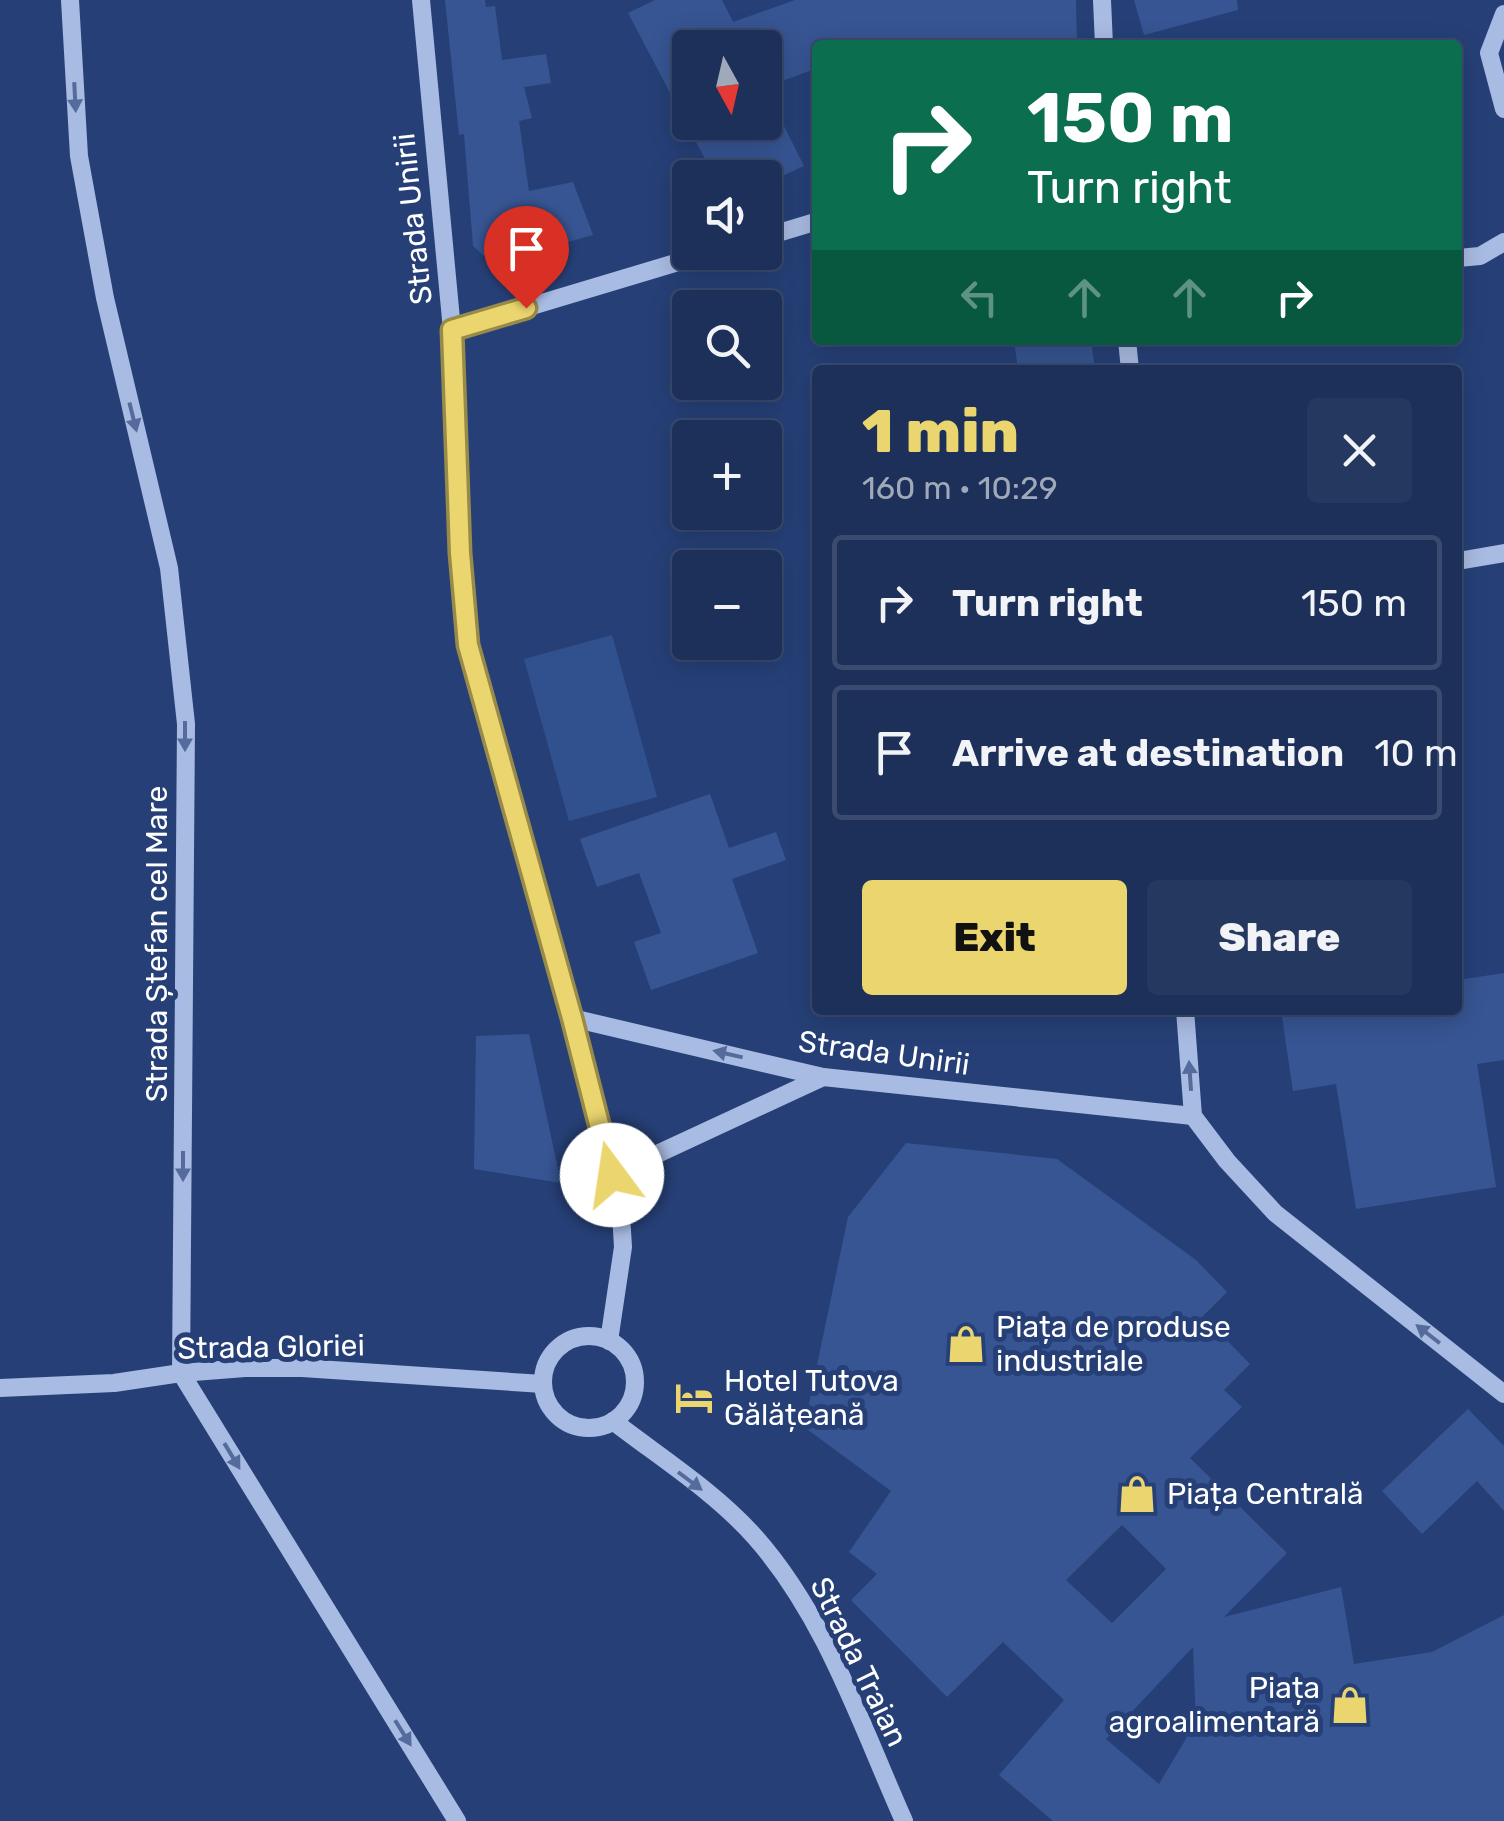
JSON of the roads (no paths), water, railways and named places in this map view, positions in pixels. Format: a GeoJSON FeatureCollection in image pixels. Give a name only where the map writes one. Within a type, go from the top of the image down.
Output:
{"type":"FeatureCollection","features":[{"type":"Feature","properties":{"kind":"street","name":"Strada Ștefan cel Mare"},"geometry":{"type":"LineString","coordinates":[[70,0],[79,156],[104,298],[170,568],[186,724],[182,1372]]}},
{"type":"Feature","properties":{"kind":"street","name":"Strada Unirii"},"geometry":{"type":"LineString","coordinates":[[421,0],[452,330],[460,553],[468,645],[572,1018],[621,1214],[623,1247],[610,1341]]}},
{"type":"Feature","properties":{"kind":"street"},"geometry":{"type":"LineString","coordinates":[[1102,0],[1104,40]]}},
{"type":"Feature","properties":{"kind":"street"},"geometry":{"type":"LineString","coordinates":[[1504,14],[1489,53],[1504,109]]}},
{"type":"Feature","properties":{"kind":"street"},"geometry":{"type":"LineString","coordinates":[[782,232],[812,223]]}},
{"type":"Feature","properties":{"kind":"street"},"geometry":{"type":"LineString","coordinates":[[1462,258],[1480,256],[1504,242]]}},
{"type":"Feature","properties":{"kind":"street"},"geometry":{"type":"LineString","coordinates":[[452,330],[672,264]]}},
{"type":"Feature","properties":{"kind":"street"},"geometry":{"type":"LineString","coordinates":[[1462,559],[1504,553]]}},
{"type":"Feature","properties":{"kind":"street"},"geometry":{"type":"LineString","coordinates":[[1185,1015],[1193,1116],[1226,1161],[1276,1213],[1504,1394]]}},
{"type":"Feature","properties":{"kind":"street","name":"Strada Unirii"},"geometry":{"type":"LineString","coordinates":[[572,1018],[823,1076],[1193,1116]]}},
{"type":"Feature","properties":{"kind":"street"},"geometry":{"type":"LineString","coordinates":[[612,1175],[823,1076]]}},
{"type":"Feature","properties":{"kind":"street"},"geometry":{"type":"LineString","coordinates":[[578,1337],[610,1341],[621,1349],[634,1373],[631,1400],[613,1421],[598,1427],[582,1428],[567,1422],[546,1400],[544,1368],[552,1354],[578,1337]]}},
{"type":"Feature","properties":{"kind":"street","name":"Strada Gloriei"},"geometry":{"type":"LineString","coordinates":[[0,1388],[114,1384],[182,1372],[302,1368],[542,1384]]}},
{"type":"Feature","properties":{"kind":"street"},"geometry":{"type":"LineString","coordinates":[[182,1372],[458,1821]]}},
{"type":"Feature","properties":{"kind":"street","name":"Strada Traian"},"geometry":{"type":"LineString","coordinates":[[613,1421],[723,1506],[780,1566],[836,1666],[904,1821]]}},
{"type":"Feature","properties":{"kind":"place","name":"Piața de produse industriale"},"geometry":{"type":"Point","coordinates":[966,1344]}},
{"type":"Feature","properties":{"kind":"place","name":"Hotel Tutova Gălățeană"},"geometry":{"type":"Point","coordinates":[694,1398]}},
{"type":"Feature","properties":{"kind":"place","name":"Piața Centrală"},"geometry":{"type":"Point","coordinates":[1137,1494]}},
{"type":"Feature","properties":{"kind":"place","name":"Piața agroalimentară"},"geometry":{"type":"Point","coordinates":[1350,1705]}}]}
